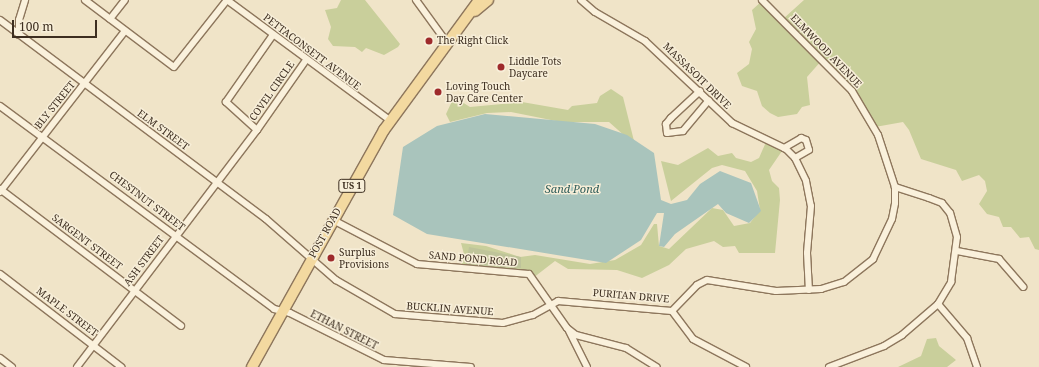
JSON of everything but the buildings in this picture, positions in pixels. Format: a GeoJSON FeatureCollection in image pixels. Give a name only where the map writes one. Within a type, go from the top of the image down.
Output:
{"type":"FeatureCollection","features":[{"type":"Feature","properties":{"kind":"main road","name":"POST ROAD"},"geometry":{"type":"LineString","coordinates":[[252,367],[310,260],[391,121],[479,0]]}},
{"type":"Feature","properties":{"kind":"main road","name":"POST ROAD"},"geometry":{"type":"LineString","coordinates":[[461,25],[488,0]]}},
{"type":"Feature","properties":{"kind":"street"},"geometry":{"type":"LineString","coordinates":[[19,35],[19,20],[25,0]]}},
{"type":"Feature","properties":{"kind":"street","name":"PETTACONSETT AVENUE"},"geometry":{"type":"LineString","coordinates":[[85,0],[174,67],[227,0],[306,60],[391,121]]}},
{"type":"Feature","properties":{"kind":"street"},"geometry":{"type":"LineString","coordinates":[[110,19],[125,0]]}},
{"type":"Feature","properties":{"kind":"street"},"geometry":{"type":"LineString","coordinates":[[416,0],[448,44]]}},
{"type":"Feature","properties":{"kind":"street","name":"MASSASOIT DRIVE"},"geometry":{"type":"LineString","coordinates":[[581,0],[595,12],[645,41],[700,91],[732,123],[784,148],[795,158],[806,180],[811,206],[809,290]]}},
{"type":"Feature","properties":{"kind":"street","name":"ELMWOOD AVENUE"},"geometry":{"type":"LineString","coordinates":[[766,2],[852,91],[878,135],[895,187]]}},
{"type":"Feature","properties":{"kind":"street","name":"ELM STREET"},"geometry":{"type":"LineString","coordinates":[[0,20],[84,85],[283,232],[310,260]]}},
{"type":"Feature","properties":{"kind":"street","name":"BLY STREET"},"geometry":{"type":"LineString","coordinates":[[1,191],[125,31]]}},
{"type":"Feature","properties":{"kind":"street","name":"COVEL CIRCLE"},"geometry":{"type":"LineString","coordinates":[[273,35],[226,102],[257,130],[306,60]]}},
{"type":"Feature","properties":{"kind":"street"},"geometry":{"type":"LineString","coordinates":[[700,91],[670,118],[666,124],[667,133],[683,131],[709,100]]}},
{"type":"Feature","properties":{"kind":"street","name":"CHESTNUT STREET"},"geometry":{"type":"LineString","coordinates":[[0,106],[43,136],[272,308],[282,311]]}},
{"type":"Feature","properties":{"kind":"street","name":"ASH STREET"},"geometry":{"type":"LineString","coordinates":[[77,367],[257,130]]}},
{"type":"Feature","properties":{"kind":"street"},"geometry":{"type":"LineString","coordinates":[[784,148],[801,138],[806,140],[809,150],[795,158]]}},
{"type":"Feature","properties":{"kind":"street"},"geometry":{"type":"LineString","coordinates":[[829,367],[884,346],[938,304],[951,282],[957,251],[955,224],[942,203],[895,187]]}},
{"type":"Feature","properties":{"kind":"street","name":"PURITAN DRIVE"},"geometry":{"type":"LineString","coordinates":[[552,304],[570,300],[672,311],[697,284],[707,280],[776,291],[809,290],[844,282],[873,259],[892,219],[895,187]]}},
{"type":"Feature","properties":{"kind":"street","name":"SARGENT STREET"},"geometry":{"type":"LineString","coordinates":[[1,191],[181,326]]}},
{"type":"Feature","properties":{"kind":"street","name":"SAND POND ROAD"},"geometry":{"type":"LineString","coordinates":[[333,220],[417,264],[529,274],[552,304],[567,328],[587,367]]}},
{"type":"Feature","properties":{"kind":"street"},"geometry":{"type":"LineString","coordinates":[[957,251],[999,259],[1023,287]]}},
{"type":"Feature","properties":{"kind":"street","name":"BUCKLIN AVENUE"},"geometry":{"type":"LineString","coordinates":[[310,260],[385,309],[408,317],[503,323],[530,316],[552,304]]}},
{"type":"Feature","properties":{"kind":"street","name":"MAPLE STREET"},"geometry":{"type":"LineString","coordinates":[[0,274],[122,367]]}},
{"type":"Feature","properties":{"kind":"street"},"geometry":{"type":"LineString","coordinates":[[938,304],[967,338],[977,367]]}},
{"type":"Feature","properties":{"kind":"street","name":"ETHAN STREET"},"geometry":{"type":"LineString","coordinates":[[282,311],[384,360],[471,367]]}},
{"type":"Feature","properties":{"kind":"street"},"geometry":{"type":"LineString","coordinates":[[672,311],[693,338],[746,367]]}},
{"type":"Feature","properties":{"kind":"street"},"geometry":{"type":"LineString","coordinates":[[567,328],[576,335],[626,348],[657,367]]}},
{"type":"Feature","properties":{"kind":"street"},"geometry":{"type":"LineString","coordinates":[[0,358],[12,367]]}},
{"type":"Feature","properties":{"kind":"green space"},"geometry":{"type":"Polygon","coordinates":[[[341,0],[365,0],[400,44],[398,47],[384,55],[366,48],[362,52],[355,47],[333,46],[328,39],[331,27],[325,10],[337,8],[341,0]]]}},
{"type":"Feature","properties":{"kind":"green space"},"geometry":{"type":"Polygon","coordinates":[[[804,0],[1039,0],[1039,250],[1035,249],[1029,237],[1020,238],[1011,227],[1003,227],[999,217],[987,214],[979,204],[987,191],[985,181],[979,175],[962,181],[956,170],[921,159],[909,130],[903,122],[875,127],[822,60],[807,77],[810,105],[802,107],[797,114],[778,117],[770,113],[762,106],[757,91],[742,86],[737,73],[749,64],[752,49],[749,42],[756,29],[752,10],[762,1],[783,19],[804,0]]]}},
{"type":"Feature","properties":{"kind":"green space"},"geometry":{"type":"Polygon","coordinates":[[[611,89],[623,97],[635,145],[609,122],[561,122],[511,112],[487,113],[450,122],[446,114],[454,97],[470,107],[522,102],[568,110],[572,106],[597,103],[600,96],[611,89]]]}},
{"type":"Feature","properties":{"kind":"green space"},"geometry":{"type":"Polygon","coordinates":[[[766,142],[782,151],[769,170],[772,181],[779,188],[780,200],[775,253],[739,253],[735,246],[723,247],[714,241],[686,249],[669,265],[642,278],[617,270],[568,269],[555,261],[533,278],[529,274],[461,267],[464,254],[461,243],[486,246],[520,257],[535,255],[590,264],[615,260],[641,245],[654,224],[657,224],[659,246],[669,249],[712,208],[723,210],[734,226],[750,223],[760,210],[757,191],[745,171],[722,165],[712,168],[671,201],[661,161],[678,165],[708,148],[718,156],[732,153],[736,158],[751,162],[759,158],[766,142]]]}},
{"type":"Feature","properties":{"kind":"green space"},"geometry":{"type":"Polygon","coordinates":[[[469,247],[521,257],[521,268],[466,265],[469,247]]]}},
{"type":"Feature","properties":{"kind":"green space"},"geometry":{"type":"Polygon","coordinates":[[[936,338],[939,346],[956,360],[947,367],[898,367],[921,356],[927,339],[936,338]]]}},
{"type":"Feature","properties":{"kind":"water","name":"Sand Pond"},"geometry":{"type":"Polygon","coordinates":[[[485,114],[595,124],[627,135],[654,153],[661,200],[671,204],[687,200],[700,184],[720,171],[751,183],[761,211],[749,223],[726,213],[718,204],[675,234],[664,247],[659,246],[664,213],[657,213],[641,240],[606,263],[427,234],[393,215],[403,147],[437,126],[485,114]]]}},
{"type":"Feature","properties":{"kind":"place","name":"The Right Click"},"geometry":{"type":"Point","coordinates":[429,41]}},
{"type":"Feature","properties":{"kind":"place","name":"Liddle Tots Daycare"},"geometry":{"type":"Point","coordinates":[501,67]}},
{"type":"Feature","properties":{"kind":"place","name":"Loving Touch Day Care Center"},"geometry":{"type":"Point","coordinates":[438,92]}},
{"type":"Feature","properties":{"kind":"place","name":"Surplus Provisions"},"geometry":{"type":"Point","coordinates":[331,258]}}]}
